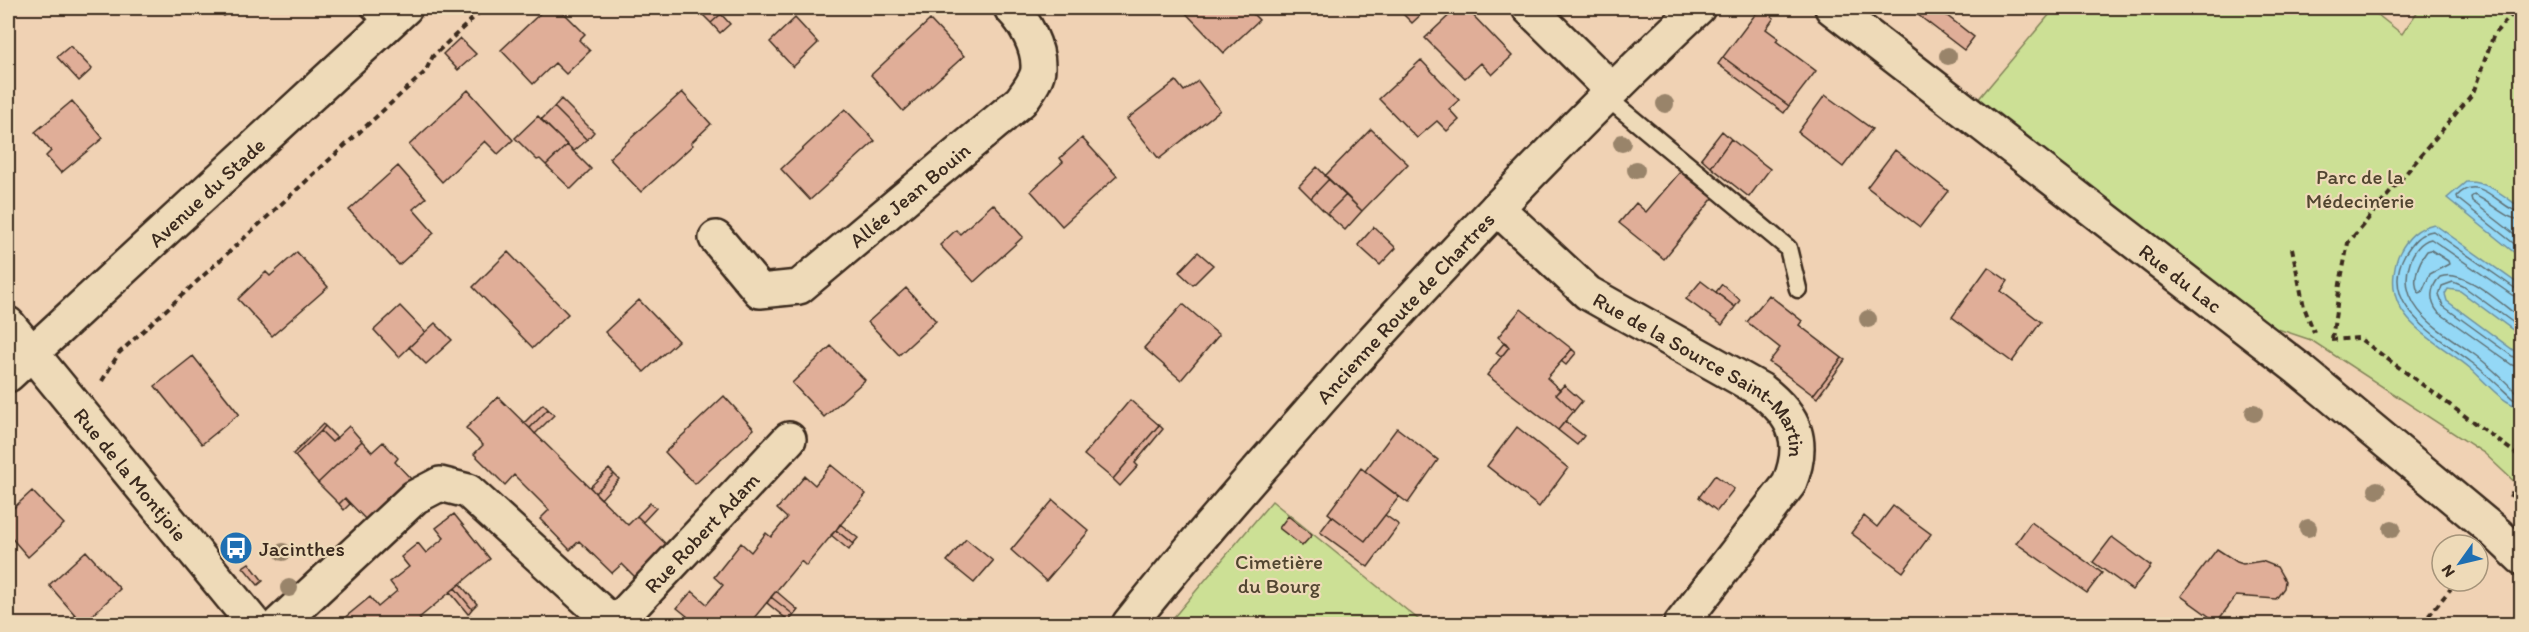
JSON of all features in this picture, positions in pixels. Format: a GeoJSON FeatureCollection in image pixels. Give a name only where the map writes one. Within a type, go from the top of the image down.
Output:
{"type":"FeatureCollection","features":[{"type":"Feature","properties":{"kind":"street","name":"Allée Jean Bouin"},"geometry":{"type":"LineString","coordinates":[[716,238],[760,291],[799,287],[1021,101],[1031,87],[1039,69],[1034,44],[1011,8]]}},
{"type":"Feature","properties":{"kind":"street"},"geometry":{"type":"LineString","coordinates":[[1529,8],[1608,92]]}},
{"type":"Feature","properties":{"kind":"street","name":"Ancienne Route de Chartres"},"geometry":{"type":"LineString","coordinates":[[1129,624],[1245,484],[1431,276],[1608,92],[1698,8]]}},
{"type":"Feature","properties":{"kind":"street","name":"Rue du Lac"},"geometry":{"type":"LineString","coordinates":[[1832,8],[2299,369],[2496,533],[2522,558]]}},
{"type":"Feature","properties":{"kind":"street","name":"Avenue du Stade"},"geometry":{"type":"LineString","coordinates":[[8,375],[386,14]]}},
{"type":"Feature","properties":{"kind":"street","name":"Rue de la Source Saint-Martin"},"geometry":{"type":"LineString","coordinates":[[1497,208],[1588,293],[1761,390],[1780,405],[1792,424],[1798,446],[1797,465],[1789,484],[1681,624]]}},
{"type":"Feature","properties":{"kind":"street","name":"Rue de la Montjoie"},"geometry":{"type":"LineString","coordinates":[[8,324],[254,624]]}},
{"type":"Feature","properties":{"kind":"street","name":"Rue Robert Adam"},"geometry":{"type":"LineString","coordinates":[[279,624],[415,497],[440,484],[468,491],[614,624],[789,439]]}},
{"type":"Feature","properties":{"kind":"lane"},"geometry":{"type":"LineString","coordinates":[[1608,92],[1788,248],[1798,289]]}},
{"type":"Feature","properties":{"kind":"path"},"geometry":{"type":"LineString","coordinates":[[100,384],[119,353],[425,72],[433,56],[484,8]]}},
{"type":"Feature","properties":{"kind":"path"},"geometry":{"type":"LineString","coordinates":[[2518,8],[2494,34],[2473,93],[2348,243],[2332,339],[2359,338],[2522,458]]}},
{"type":"Feature","properties":{"kind":"path"},"geometry":{"type":"LineString","coordinates":[[2292,248],[2304,308],[2317,339]]}},
{"type":"Feature","properties":{"kind":"path"},"geometry":{"type":"LineString","coordinates":[[2422,624],[2447,593]]}},
{"type":"Feature","properties":{"kind":"green space","name":"Parc de la Médecinerie"},"geometry":{"type":"Polygon","coordinates":[[[2055,8],[2369,8],[2402,34],[2420,8],[2521,8],[2521,488],[2484,453],[2311,340],[2275,328],[1977,101],[2055,8]]]}},
{"type":"Feature","properties":{"kind":"green space","name":"Cimetière du Bourg"},"geometry":{"type":"Polygon","coordinates":[[[1272,501],[1424,624],[1168,624],[1272,501]]]}},
{"type":"Feature","properties":{"kind":"water"},"geometry":{"type":"Polygon","coordinates":[[[2466,182],[2489,187],[2521,208],[2521,258],[2447,198],[2466,182]]]}},
{"type":"Feature","properties":{"kind":"water"},"geometry":{"type":"Polygon","coordinates":[[[2434,224],[2521,286],[2521,336],[2460,291],[2448,289],[2445,294],[2447,301],[2521,356],[2521,407],[2507,402],[2459,359],[2419,330],[2399,306],[2394,291],[2394,274],[2399,255],[2406,242],[2414,234],[2434,224]]]}},
{"type":"Feature","properties":{"kind":"building"},"geometry":{"type":"Polygon","coordinates":[[[216,8],[235,8],[224,16],[216,8]]]}},
{"type":"Feature","properties":{"kind":"building"},"geometry":{"type":"Polygon","coordinates":[[[546,8],[559,8],[585,34],[579,40],[590,51],[566,74],[555,63],[533,84],[501,50],[546,8]]]}},
{"type":"Feature","properties":{"kind":"building"},"geometry":{"type":"Polygon","coordinates":[[[714,8],[721,14],[711,23],[697,9],[714,8]]]}},
{"type":"Feature","properties":{"kind":"building"},"geometry":{"type":"Polygon","coordinates":[[[1181,8],[1247,8],[1259,20],[1224,53],[1181,8]]]}},
{"type":"Feature","properties":{"kind":"building"},"geometry":{"type":"Polygon","coordinates":[[[1397,8],[1428,8],[1412,23],[1397,8]]]}},
{"type":"Feature","properties":{"kind":"building"},"geometry":{"type":"Polygon","coordinates":[[[1457,8],[1466,8],[1512,56],[1492,75],[1481,63],[1465,78],[1425,38],[1457,8]]]}},
{"type":"Feature","properties":{"kind":"building"},"geometry":{"type":"Polygon","coordinates":[[[1760,8],[1774,18],[1766,29],[1778,38],[1776,41],[1816,71],[1789,106],[1723,57],[1760,8]]]}},
{"type":"Feature","properties":{"kind":"building"},"geometry":{"type":"Polygon","coordinates":[[[1909,8],[1937,8],[1974,37],[1964,50],[1909,8]]]}},
{"type":"Feature","properties":{"kind":"building"},"geometry":{"type":"Polygon","coordinates":[[[721,14],[730,24],[720,33],[711,23],[721,14]]]}},
{"type":"Feature","properties":{"kind":"building"},"geometry":{"type":"Polygon","coordinates":[[[795,18],[818,43],[793,67],[770,42],[795,18]]]}},
{"type":"Feature","properties":{"kind":"building"},"geometry":{"type":"Polygon","coordinates":[[[930,20],[964,56],[903,111],[871,75],[930,20]]]}},
{"type":"Feature","properties":{"kind":"building"},"geometry":{"type":"Polygon","coordinates":[[[460,38],[476,54],[458,70],[443,54],[460,38]]]}},
{"type":"Feature","properties":{"kind":"building"},"geometry":{"type":"Polygon","coordinates":[[[70,46],[92,69],[79,81],[57,57],[70,46]]]}},
{"type":"Feature","properties":{"kind":"building"},"geometry":{"type":"Polygon","coordinates":[[[1723,57],[1789,106],[1784,113],[1718,64],[1723,57]]]}},
{"type":"Feature","properties":{"kind":"building"},"geometry":{"type":"Polygon","coordinates":[[[1421,60],[1459,100],[1449,109],[1459,120],[1447,131],[1437,121],[1417,138],[1379,99],[1421,60]]]}},
{"type":"Feature","properties":{"kind":"building"},"geometry":{"type":"Polygon","coordinates":[[[1176,81],[1184,91],[1198,81],[1220,110],[1159,159],[1127,119],[1176,81]]]}},
{"type":"Feature","properties":{"kind":"building"},"geometry":{"type":"Polygon","coordinates":[[[468,90],[513,140],[498,154],[485,141],[442,182],[409,145],[468,90]]]}},
{"type":"Feature","properties":{"kind":"building"},"geometry":{"type":"Polygon","coordinates":[[[682,92],[711,124],[691,143],[693,145],[641,192],[609,158],[682,92]]]}},
{"type":"Feature","properties":{"kind":"building"},"geometry":{"type":"Polygon","coordinates":[[[1825,95],[1872,129],[1843,167],[1798,132],[1825,95]]]}},
{"type":"Feature","properties":{"kind":"building"},"geometry":{"type":"Polygon","coordinates":[[[561,99],[594,132],[587,140],[554,107],[561,99]]]}},
{"type":"Feature","properties":{"kind":"building"},"geometry":{"type":"Polygon","coordinates":[[[72,101],[103,138],[61,173],[46,156],[51,151],[35,132],[72,101]]]}},
{"type":"Feature","properties":{"kind":"building"},"geometry":{"type":"Polygon","coordinates":[[[554,107],[587,140],[574,151],[541,120],[554,107]]]}},
{"type":"Feature","properties":{"kind":"building"},"geometry":{"type":"Polygon","coordinates":[[[845,109],[875,141],[810,200],[781,169],[845,109]]]}},
{"type":"Feature","properties":{"kind":"building"},"geometry":{"type":"Polygon","coordinates":[[[538,116],[567,145],[546,165],[540,159],[537,160],[515,138],[538,116]]]}},
{"type":"Feature","properties":{"kind":"building"},"geometry":{"type":"Polygon","coordinates":[[[1371,129],[1408,164],[1362,211],[1325,176],[1371,129]]]}},
{"type":"Feature","properties":{"kind":"building"},"geometry":{"type":"Polygon","coordinates":[[[1722,131],[1731,139],[1711,167],[1701,158],[1722,131]]]}},
{"type":"Feature","properties":{"kind":"building"},"geometry":{"type":"Polygon","coordinates":[[[1082,138],[1117,176],[1062,226],[1031,191],[1063,162],[1060,158],[1082,138]]]}},
{"type":"Feature","properties":{"kind":"building"},"geometry":{"type":"Polygon","coordinates":[[[1731,139],[1770,169],[1749,197],[1711,167],[1731,139]]]}},
{"type":"Feature","properties":{"kind":"building"},"geometry":{"type":"Polygon","coordinates":[[[567,145],[591,169],[571,189],[546,165],[567,145]]]}},
{"type":"Feature","properties":{"kind":"building"},"geometry":{"type":"Polygon","coordinates":[[[1895,150],[1948,191],[1920,227],[1867,187],[1895,150]]]}},
{"type":"Feature","properties":{"kind":"building"},"geometry":{"type":"Polygon","coordinates":[[[398,166],[426,198],[413,209],[434,233],[399,265],[349,210],[398,166]]]}},
{"type":"Feature","properties":{"kind":"building"},"geometry":{"type":"Polygon","coordinates":[[[1317,167],[1329,179],[1311,198],[1299,186],[1317,167]]]}},
{"type":"Feature","properties":{"kind":"building"},"geometry":{"type":"Polygon","coordinates":[[[1680,172],[1713,198],[1664,259],[1619,223],[1636,203],[1646,212],[1680,172]]]}},
{"type":"Feature","properties":{"kind":"building"},"geometry":{"type":"Polygon","coordinates":[[[1329,179],[1346,195],[1327,214],[1311,198],[1329,179]]]}},
{"type":"Feature","properties":{"kind":"building"},"geometry":{"type":"Polygon","coordinates":[[[1346,195],[1362,211],[1345,230],[1327,214],[1346,195]]]}},
{"type":"Feature","properties":{"kind":"building"},"geometry":{"type":"Polygon","coordinates":[[[993,204],[1023,237],[974,282],[940,245],[956,230],[960,234],[993,204]]]}},
{"type":"Feature","properties":{"kind":"building"},"geometry":{"type":"Polygon","coordinates":[[[1374,227],[1396,248],[1380,265],[1358,245],[1374,227]]]}},
{"type":"Feature","properties":{"kind":"building"},"geometry":{"type":"Polygon","coordinates":[[[297,252],[328,287],[272,336],[238,299],[266,272],[270,276],[297,252]]]}},
{"type":"Feature","properties":{"kind":"building"},"geometry":{"type":"Polygon","coordinates":[[[508,252],[568,314],[533,348],[473,287],[508,252]]]}},
{"type":"Feature","properties":{"kind":"building"},"geometry":{"type":"Polygon","coordinates":[[[1198,252],[1213,265],[1193,285],[1179,272],[1198,252]]]}},
{"type":"Feature","properties":{"kind":"building"},"geometry":{"type":"Polygon","coordinates":[[[1988,267],[2008,281],[2001,291],[2041,322],[2012,362],[1952,317],[1988,267]]]}},
{"type":"Feature","properties":{"kind":"building"},"geometry":{"type":"Polygon","coordinates":[[[1701,281],[1735,307],[1722,325],[1686,299],[1701,281]]]}},
{"type":"Feature","properties":{"kind":"building"},"geometry":{"type":"Polygon","coordinates":[[[1722,284],[1740,300],[1735,307],[1716,292],[1722,284]]]}},
{"type":"Feature","properties":{"kind":"building"},"geometry":{"type":"Polygon","coordinates":[[[906,288],[936,321],[899,355],[868,322],[906,288]]]}},
{"type":"Feature","properties":{"kind":"building"},"geometry":{"type":"Polygon","coordinates":[[[1769,295],[1802,321],[1799,325],[1842,358],[1813,395],[1769,362],[1780,348],[1747,322],[1769,295]]]}},
{"type":"Feature","properties":{"kind":"building"},"geometry":{"type":"Polygon","coordinates":[[[639,300],[678,341],[644,372],[605,332],[639,300]]]}},
{"type":"Feature","properties":{"kind":"building"},"geometry":{"type":"Polygon","coordinates":[[[1183,304],[1219,335],[1181,380],[1144,348],[1183,304]]]}},
{"type":"Feature","properties":{"kind":"building"},"geometry":{"type":"Polygon","coordinates":[[[400,306],[425,332],[399,357],[374,330],[400,306]]]}},
{"type":"Feature","properties":{"kind":"building"},"geometry":{"type":"Polygon","coordinates":[[[1521,309],[1572,349],[1547,378],[1560,390],[1556,394],[1574,411],[1558,430],[1487,375],[1509,347],[1498,337],[1521,309]]]}},
{"type":"Feature","properties":{"kind":"building"},"geometry":{"type":"Polygon","coordinates":[[[435,323],[452,340],[426,364],[409,347],[435,323]]]}},
{"type":"Feature","properties":{"kind":"building"},"geometry":{"type":"Polygon","coordinates":[[[1505,342],[1509,347],[1501,357],[1496,353],[1505,342]]]}},
{"type":"Feature","properties":{"kind":"building"},"geometry":{"type":"Polygon","coordinates":[[[831,346],[865,380],[824,417],[792,383],[831,346]]]}},
{"type":"Feature","properties":{"kind":"building"},"geometry":{"type":"Polygon","coordinates":[[[1572,349],[1576,353],[1566,365],[1561,361],[1572,349]]]}},
{"type":"Feature","properties":{"kind":"building"},"geometry":{"type":"Polygon","coordinates":[[[193,356],[239,414],[202,444],[155,386],[193,356]]]}},
{"type":"Feature","properties":{"kind":"building"},"geometry":{"type":"Polygon","coordinates":[[[1842,358],[1845,360],[1817,398],[1813,395],[1842,358]]]}},
{"type":"Feature","properties":{"kind":"building"},"geometry":{"type":"Polygon","coordinates":[[[1564,385],[1582,401],[1574,411],[1556,394],[1564,385]]]}},
{"type":"Feature","properties":{"kind":"building"},"geometry":{"type":"Polygon","coordinates":[[[724,396],[754,429],[695,484],[665,452],[724,396]]]}},
{"type":"Feature","properties":{"kind":"building"},"geometry":{"type":"Polygon","coordinates":[[[498,397],[628,525],[637,516],[669,547],[638,580],[622,564],[612,573],[579,541],[570,550],[540,519],[549,510],[514,475],[505,485],[474,454],[483,445],[466,428],[498,397]]]}},
{"type":"Feature","properties":{"kind":"building"},"geometry":{"type":"Polygon","coordinates":[[[1130,400],[1159,425],[1113,479],[1084,455],[1130,400]]]}},
{"type":"Feature","properties":{"kind":"building"},"geometry":{"type":"Polygon","coordinates":[[[543,404],[548,409],[530,428],[524,423],[543,404]]]}},
{"type":"Feature","properties":{"kind":"building"},"geometry":{"type":"Polygon","coordinates":[[[548,409],[554,415],[535,434],[530,428],[548,409]]]}},
{"type":"Feature","properties":{"kind":"building"},"geometry":{"type":"Polygon","coordinates":[[[1565,421],[1584,436],[1577,445],[1558,430],[1565,421]]]}},
{"type":"Feature","properties":{"kind":"building"},"geometry":{"type":"Polygon","coordinates":[[[323,424],[325,426],[321,431],[295,456],[293,454],[323,424]]]}},
{"type":"Feature","properties":{"kind":"building"},"geometry":{"type":"Polygon","coordinates":[[[1159,425],[1163,429],[1135,463],[1138,466],[1120,486],[1113,479],[1159,425]]]}},
{"type":"Feature","properties":{"kind":"building"},"geometry":{"type":"Polygon","coordinates":[[[325,426],[337,438],[332,442],[321,431],[325,426]]]}},
{"type":"Feature","properties":{"kind":"building"},"geometry":{"type":"Polygon","coordinates":[[[349,426],[362,441],[318,483],[295,456],[321,431],[332,442],[349,426]]]}},
{"type":"Feature","properties":{"kind":"building"},"geometry":{"type":"Polygon","coordinates":[[[1517,427],[1568,468],[1539,507],[1487,466],[1517,427]]]}},
{"type":"Feature","properties":{"kind":"building"},"geometry":{"type":"Polygon","coordinates":[[[1397,428],[1438,460],[1408,503],[1365,471],[1397,428]]]}},
{"type":"Feature","properties":{"kind":"building"},"geometry":{"type":"Polygon","coordinates":[[[362,441],[372,452],[383,442],[398,458],[395,462],[413,481],[369,523],[345,498],[339,504],[318,483],[362,441]]]}},
{"type":"Feature","properties":{"kind":"building"},"geometry":{"type":"Polygon","coordinates":[[[831,465],[866,494],[806,566],[801,561],[749,624],[680,624],[687,616],[677,608],[692,591],[707,604],[723,585],[714,577],[741,543],[751,552],[766,533],[771,537],[787,518],[777,509],[805,476],[815,485],[831,465]]]}},
{"type":"Feature","properties":{"kind":"building"},"geometry":{"type":"Polygon","coordinates":[[[1361,468],[1399,497],[1365,541],[1328,513],[1361,468]]]}},
{"type":"Feature","properties":{"kind":"building"},"geometry":{"type":"Polygon","coordinates":[[[609,469],[614,474],[595,493],[590,487],[609,469]]]}},
{"type":"Feature","properties":{"kind":"building"},"geometry":{"type":"Polygon","coordinates":[[[614,474],[619,479],[601,499],[595,493],[614,474]]]}},
{"type":"Feature","properties":{"kind":"building"},"geometry":{"type":"Polygon","coordinates":[[[1715,475],[1734,489],[1717,511],[1699,497],[1715,475]]]}},
{"type":"Feature","properties":{"kind":"building"},"geometry":{"type":"Polygon","coordinates":[[[32,491],[64,524],[28,557],[8,534],[8,513],[32,491]]]}},
{"type":"Feature","properties":{"kind":"building"},"geometry":{"type":"Polygon","coordinates":[[[345,498],[350,504],[344,510],[339,504],[345,498]]]}},
{"type":"Feature","properties":{"kind":"building"},"geometry":{"type":"Polygon","coordinates":[[[1053,500],[1089,531],[1046,581],[1011,550],[1053,500]]]}},
{"type":"Feature","properties":{"kind":"building"},"geometry":{"type":"Polygon","coordinates":[[[650,503],[656,508],[643,522],[637,516],[650,503]]]}},
{"type":"Feature","properties":{"kind":"building"},"geometry":{"type":"Polygon","coordinates":[[[1893,506],[1931,534],[1903,572],[1851,533],[1864,516],[1877,527],[1893,506]]]}},
{"type":"Feature","properties":{"kind":"building"},"geometry":{"type":"Polygon","coordinates":[[[454,514],[490,559],[419,618],[424,624],[337,624],[370,597],[378,607],[397,591],[390,582],[409,567],[401,557],[418,543],[426,553],[444,538],[436,528],[454,514]]]}},
{"type":"Feature","properties":{"kind":"building"},"geometry":{"type":"Polygon","coordinates":[[[1385,515],[1399,525],[1368,567],[1320,532],[1332,516],[1365,541],[1385,515]]]}},
{"type":"Feature","properties":{"kind":"building"},"geometry":{"type":"Polygon","coordinates":[[[1288,516],[1312,535],[1302,546],[1279,528],[1288,516]]]}},
{"type":"Feature","properties":{"kind":"building"},"geometry":{"type":"Polygon","coordinates":[[[2031,522],[2102,573],[2087,593],[2016,543],[2031,522]]]}},
{"type":"Feature","properties":{"kind":"building"},"geometry":{"type":"Polygon","coordinates":[[[840,524],[858,538],[853,544],[836,530],[840,524]]]}},
{"type":"Feature","properties":{"kind":"building"},"geometry":{"type":"Polygon","coordinates":[[[836,530],[853,544],[849,550],[831,535],[836,530]]]}},
{"type":"Feature","properties":{"kind":"building"},"geometry":{"type":"Polygon","coordinates":[[[2112,537],[2151,566],[2132,590],[2093,562],[2112,537]]]}},
{"type":"Feature","properties":{"kind":"building"},"geometry":{"type":"Polygon","coordinates":[[[966,539],[993,561],[974,583],[947,561],[966,539]]]}},
{"type":"Feature","properties":{"kind":"building"},"geometry":{"type":"Polygon","coordinates":[[[2217,549],[2243,564],[2262,561],[2277,567],[2285,581],[2284,588],[2276,599],[2236,596],[2217,622],[2181,596],[2217,549]]]}},
{"type":"Feature","properties":{"kind":"building"},"geometry":{"type":"Polygon","coordinates":[[[86,551],[120,589],[83,624],[49,585],[86,551]]]}},
{"type":"Feature","properties":{"kind":"building"},"geometry":{"type":"Polygon","coordinates":[[[249,563],[263,581],[258,585],[243,567],[249,563]]]}},
{"type":"Feature","properties":{"kind":"building"},"geometry":{"type":"Polygon","coordinates":[[[460,584],[477,604],[472,609],[455,588],[460,584]]]}},
{"type":"Feature","properties":{"kind":"building"},"geometry":{"type":"Polygon","coordinates":[[[455,588],[472,609],[468,614],[450,592],[455,588]]]}},
{"type":"Feature","properties":{"kind":"building"},"geometry":{"type":"Polygon","coordinates":[[[776,591],[798,610],[794,615],[771,597],[776,591]]]}},
{"type":"Feature","properties":{"kind":"building"},"geometry":{"type":"Polygon","coordinates":[[[771,597],[794,615],[789,621],[767,603],[771,597]]]}},
{"type":"Feature","properties":{"kind":"building"},"geometry":{"type":"Polygon","coordinates":[[[471,616],[480,624],[463,624],[471,616]]]}},
{"type":"Feature","properties":{"kind":"place","name":"Jacinthes"},"geometry":{"type":"Point","coordinates":[236,548]}}]}
